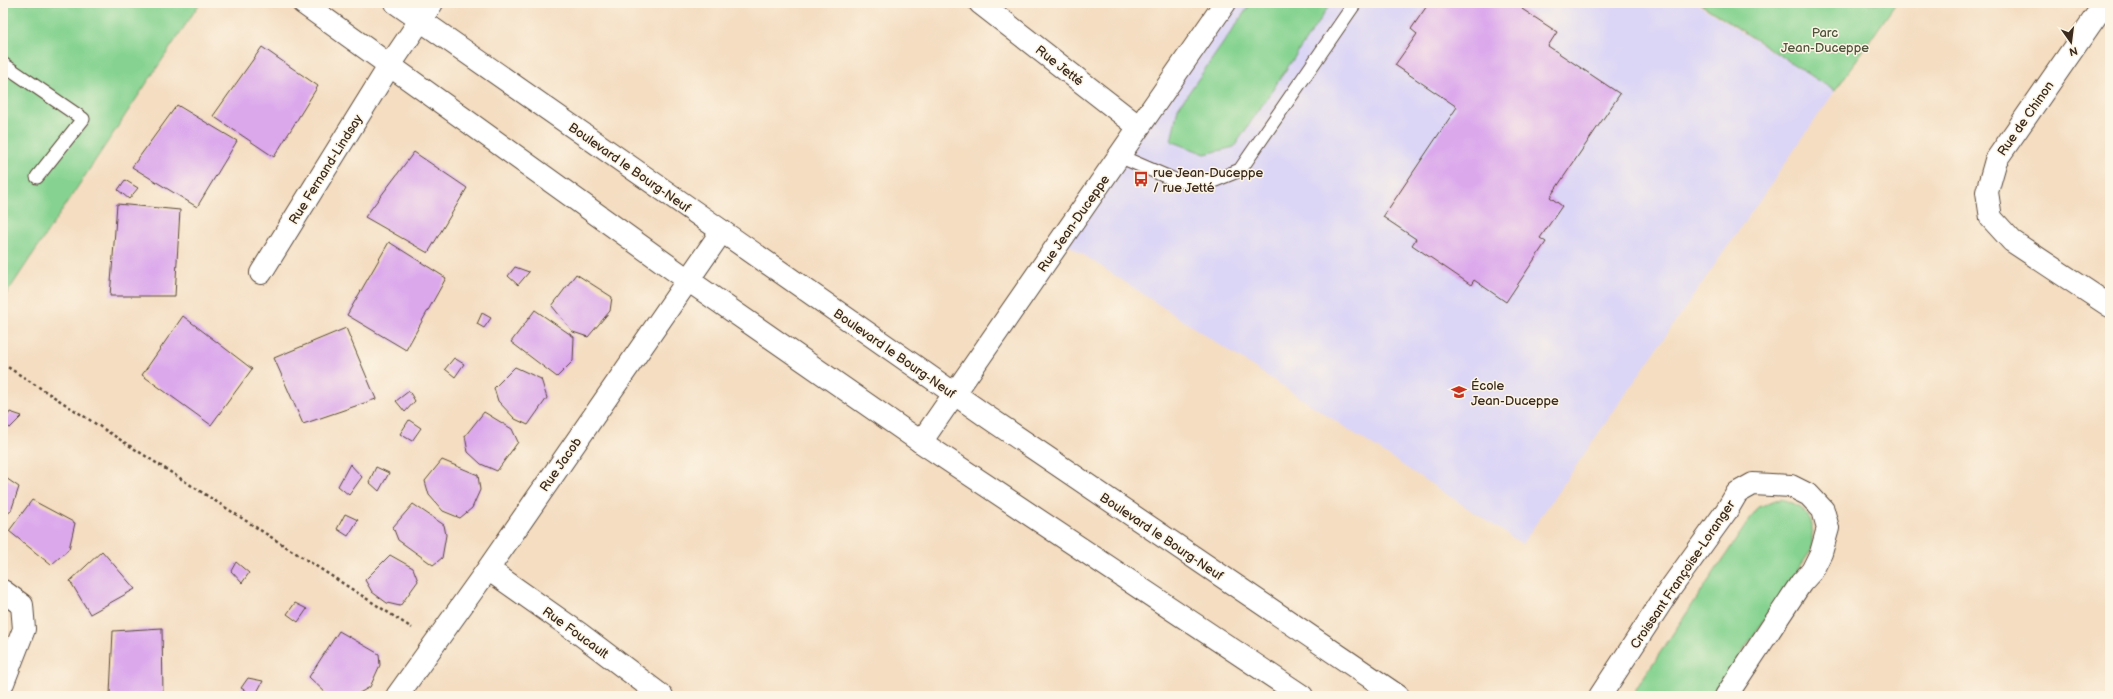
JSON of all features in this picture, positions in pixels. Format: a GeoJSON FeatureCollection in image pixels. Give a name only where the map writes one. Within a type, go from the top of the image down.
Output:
{"type":"FeatureCollection","features":[{"type":"Feature","properties":{"kind":"street"},"geometry":{"type":"LineString","coordinates":[[303,3],[688,280],[921,442],[1302,696]]}},
{"type":"Feature","properties":{"kind":"street","name":"Boulevard le Bourg-Neuf"},"geometry":{"type":"LineString","coordinates":[[396,3],[426,11],[722,231],[954,394],[1398,696]]}},
{"type":"Feature","properties":{"kind":"street","name":"Rue Jetté"},"geometry":{"type":"LineString","coordinates":[[980,3],[1139,127]]}},
{"type":"Feature","properties":{"kind":"street","name":"Rue Jean-Duceppe"},"geometry":{"type":"LineString","coordinates":[[921,442],[1225,3]]}},
{"type":"Feature","properties":{"kind":"street","name":"Rue de Chinon"},"geometry":{"type":"LineString","coordinates":[[2105,3],[1996,160],[1987,192],[1991,218],[2012,241],[2110,306]]}},
{"type":"Feature","properties":{"kind":"street","name":"Rue Fernand-Lindsay"},"geometry":{"type":"LineString","coordinates":[[261,273],[390,65],[426,11]]}},
{"type":"Feature","properties":{"kind":"street","name":"Rue Jacob"},"geometry":{"type":"LineString","coordinates":[[397,696],[436,644],[722,231]]}},
{"type":"Feature","properties":{"kind":"street","name":"Croissant Françoise-Loranger"},"geometry":{"type":"LineString","coordinates":[[1600,696],[1670,589],[1728,510],[1737,493],[1753,484],[1792,486],[1809,495],[1823,510],[1828,528],[1821,553],[1812,571],[1801,583],[1726,696]]}},
{"type":"Feature","properties":{"kind":"street","name":"Rue Foucault"},"geometry":{"type":"LineString","coordinates":[[488,569],[580,634],[662,696]]}},
{"type":"Feature","properties":{"kind":"street"},"geometry":{"type":"LineString","coordinates":[[3,591],[22,605],[24,629],[3,683]]}},
{"type":"Feature","properties":{"kind":"lane"},"geometry":{"type":"LineString","coordinates":[[1119,156],[1177,181],[1213,182],[1240,170],[1355,3]]}},
{"type":"Feature","properties":{"kind":"lane"},"geometry":{"type":"LineString","coordinates":[[3,64],[82,119],[37,177]]}},
{"type":"Feature","properties":{"kind":"path"},"geometry":{"type":"LineString","coordinates":[[3,364],[436,644]]}},
{"type":"Feature","properties":{"kind":"shaded area","name":"École Jean-Duceppe"},"geometry":{"type":"Polygon","coordinates":[[[1225,3],[1696,3],[1835,91],[1522,544],[1061,240],[1225,3]]]}},
{"type":"Feature","properties":{"kind":"green space"},"geometry":{"type":"Polygon","coordinates":[[[3,3],[200,3],[3,299],[3,3]]]}},
{"type":"Feature","properties":{"kind":"green space"},"geometry":{"type":"Polygon","coordinates":[[[1251,3],[1331,3],[1234,147],[1205,154],[1171,141],[1178,108],[1251,3]]]}},
{"type":"Feature","properties":{"kind":"green space","name":"Parc Jean-Duceppe"},"geometry":{"type":"Polygon","coordinates":[[[1699,3],[1896,3],[1835,91],[1699,3]]]}},
{"type":"Feature","properties":{"kind":"green space"},"geometry":{"type":"Polygon","coordinates":[[[1782,499],[1801,507],[1812,524],[1812,549],[1713,696],[1631,696],[1758,507],[1782,499]]]}},
{"type":"Feature","properties":{"kind":"building"},"geometry":{"type":"Polygon","coordinates":[[[1429,3],[1527,3],[1522,9],[1557,32],[1548,46],[1620,94],[1550,197],[1562,206],[1540,238],[1546,242],[1506,302],[1474,280],[1471,285],[1412,245],[1416,239],[1383,217],[1457,107],[1395,65],[1417,34],[1411,29],[1429,3]]]}},
{"type":"Feature","properties":{"kind":"building"},"geometry":{"type":"Polygon","coordinates":[[[262,47],[318,86],[274,157],[213,116],[262,47]]]}},
{"type":"Feature","properties":{"kind":"building"},"geometry":{"type":"Polygon","coordinates":[[[177,105],[237,141],[197,207],[132,167],[177,105]]]}},
{"type":"Feature","properties":{"kind":"building"},"geometry":{"type":"Polygon","coordinates":[[[414,152],[467,188],[428,253],[365,217],[414,152]]]}},
{"type":"Feature","properties":{"kind":"building"},"geometry":{"type":"Polygon","coordinates":[[[125,180],[138,188],[129,199],[118,190],[125,180]]]}},
{"type":"Feature","properties":{"kind":"building"},"geometry":{"type":"Polygon","coordinates":[[[117,204],[180,210],[175,296],[110,296],[117,204]]]}},
{"type":"Feature","properties":{"kind":"building"},"geometry":{"type":"Polygon","coordinates":[[[389,242],[446,278],[406,350],[347,315],[389,242]]]}},
{"type":"Feature","properties":{"kind":"building"},"geometry":{"type":"Polygon","coordinates":[[[515,267],[529,272],[518,285],[508,276],[515,267]]]}},
{"type":"Feature","properties":{"kind":"building"},"geometry":{"type":"Polygon","coordinates":[[[576,274],[612,297],[610,311],[588,337],[573,332],[552,306],[576,274]]]}},
{"type":"Feature","properties":{"kind":"building"},"geometry":{"type":"Polygon","coordinates":[[[535,310],[574,337],[573,361],[557,377],[511,342],[535,310]]]}},
{"type":"Feature","properties":{"kind":"building"},"geometry":{"type":"Polygon","coordinates":[[[482,313],[491,318],[484,328],[477,324],[482,313]]]}},
{"type":"Feature","properties":{"kind":"building"},"geometry":{"type":"Polygon","coordinates":[[[183,316],[252,369],[211,425],[142,375],[183,316]]]}},
{"type":"Feature","properties":{"kind":"building"},"geometry":{"type":"Polygon","coordinates":[[[346,328],[376,399],[303,424],[274,358],[346,328]]]}},
{"type":"Feature","properties":{"kind":"building"},"geometry":{"type":"Polygon","coordinates":[[[454,358],[464,364],[455,377],[445,369],[454,358]]]}},
{"type":"Feature","properties":{"kind":"building"},"geometry":{"type":"Polygon","coordinates":[[[515,367],[541,379],[547,398],[528,425],[515,419],[498,401],[494,388],[515,367]]]}},
{"type":"Feature","properties":{"kind":"building"},"geometry":{"type":"Polygon","coordinates":[[[409,391],[415,401],[405,412],[396,401],[409,391]]]}},
{"type":"Feature","properties":{"kind":"building"},"geometry":{"type":"Polygon","coordinates":[[[10,412],[22,416],[10,428],[3,423],[10,412]]]}},
{"type":"Feature","properties":{"kind":"building"},"geometry":{"type":"Polygon","coordinates":[[[484,412],[512,429],[518,442],[497,471],[481,464],[468,452],[465,436],[484,412]]]}},
{"type":"Feature","properties":{"kind":"building"},"geometry":{"type":"Polygon","coordinates":[[[409,420],[421,428],[412,441],[400,434],[409,420]]]}},
{"type":"Feature","properties":{"kind":"building"},"geometry":{"type":"Polygon","coordinates":[[[442,460],[478,475],[480,490],[472,508],[460,518],[443,511],[429,495],[425,481],[442,460]]]}},
{"type":"Feature","properties":{"kind":"building"},"geometry":{"type":"Polygon","coordinates":[[[350,464],[362,477],[349,495],[338,486],[350,464]]]}},
{"type":"Feature","properties":{"kind":"building"},"geometry":{"type":"Polygon","coordinates":[[[376,467],[389,473],[379,491],[369,482],[376,467]]]}},
{"type":"Feature","properties":{"kind":"building"},"geometry":{"type":"Polygon","coordinates":[[[3,476],[19,487],[11,511],[3,517],[3,476]]]}},
{"type":"Feature","properties":{"kind":"building"},"geometry":{"type":"Polygon","coordinates":[[[32,500],[75,523],[69,549],[51,565],[9,531],[32,500]]]}},
{"type":"Feature","properties":{"kind":"building"},"geometry":{"type":"Polygon","coordinates":[[[413,504],[444,525],[446,535],[442,558],[433,565],[398,540],[393,527],[413,504]]]}},
{"type":"Feature","properties":{"kind":"building"},"geometry":{"type":"Polygon","coordinates":[[[345,514],[358,520],[348,536],[337,529],[345,514]]]}},
{"type":"Feature","properties":{"kind":"building"},"geometry":{"type":"Polygon","coordinates":[[[102,551],[135,589],[90,614],[70,581],[102,551]]]}},
{"type":"Feature","properties":{"kind":"building"},"geometry":{"type":"Polygon","coordinates":[[[390,555],[413,568],[418,581],[400,606],[387,603],[372,592],[365,580],[390,555]]]}},
{"type":"Feature","properties":{"kind":"building"},"geometry":{"type":"Polygon","coordinates":[[[236,562],[249,573],[242,583],[231,571],[236,562]]]}},
{"type":"Feature","properties":{"kind":"building"},"geometry":{"type":"Polygon","coordinates":[[[295,603],[307,609],[298,622],[287,614],[295,603]]]}},
{"type":"Feature","properties":{"kind":"building"},"geometry":{"type":"Polygon","coordinates":[[[162,628],[163,696],[117,696],[110,694],[113,631],[162,628]]]}},
{"type":"Feature","properties":{"kind":"building"},"geometry":{"type":"Polygon","coordinates":[[[339,631],[379,654],[380,665],[370,687],[354,696],[329,696],[309,677],[339,631]]]}},
{"type":"Feature","properties":{"kind":"building"},"geometry":{"type":"Polygon","coordinates":[[[248,678],[263,681],[255,696],[241,688],[248,678]]]}},
{"type":"Feature","properties":{"kind":"place","name":"rue Jean-Duceppe / rue Jetté"},"geometry":{"type":"Point","coordinates":[1141,179]}},
{"type":"Feature","properties":{"kind":"place","name":"École Jean-Duceppe"},"geometry":{"type":"Point","coordinates":[1459,392]}}]}
